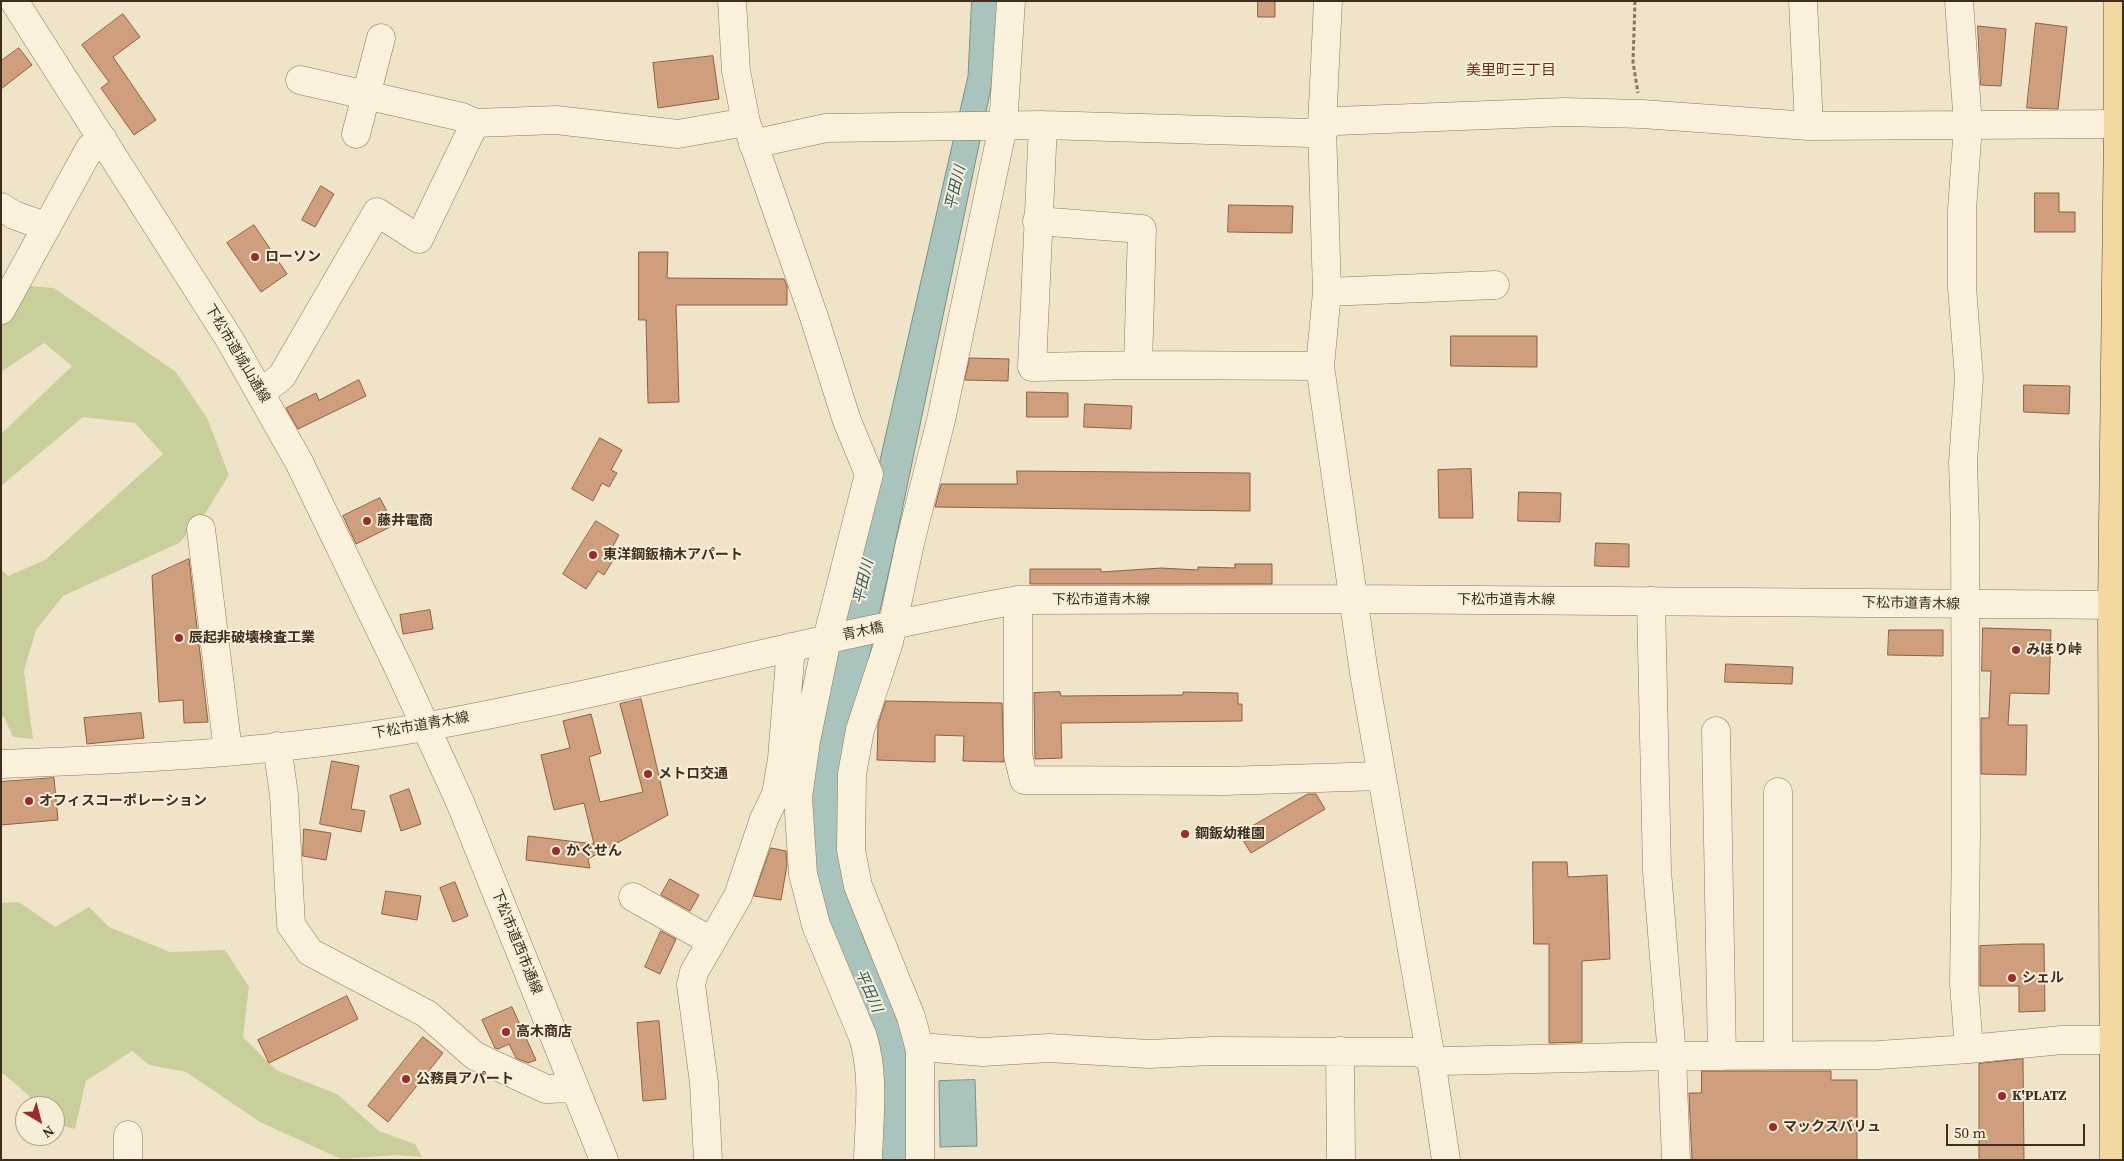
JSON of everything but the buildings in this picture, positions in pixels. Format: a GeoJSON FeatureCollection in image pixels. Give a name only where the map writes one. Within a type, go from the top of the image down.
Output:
{"type":"FeatureCollection","features":[{"type":"Feature","properties":{"kind":"main road"},"geometry":{"type":"LineString","coordinates":[[2114,1160],[2119,1040],[2117,605],[2121,125],[2118,1]]}},
{"type":"Feature","properties":{"kind":"street","name":"下松市道城山通線"},"geometry":{"type":"LineString","coordinates":[[14,1],[230,340],[261,393],[299,462],[425,726]]}},
{"type":"Feature","properties":{"kind":"street"},"geometry":{"type":"LineString","coordinates":[[732,1],[736,71],[750,133],[814,317],[847,421],[869,474],[806,741],[798,797],[803,874],[816,925],[869,1055],[868,1160]]}},
{"type":"Feature","properties":{"kind":"street"},"geometry":{"type":"LineString","coordinates":[[920,1160],[920,1050],[910,1017],[858,886],[851,850],[852,774],[860,730],[888,642],[888,626],[941,420],[999,126],[1011,1]]}},
{"type":"Feature","properties":{"kind":"street"},"geometry":{"type":"LineString","coordinates":[[1328,1],[1322,126],[1327,292],[1320,366],[1353,599],[1381,776],[1431,1059],[1446,1160]]}},
{"type":"Feature","properties":{"kind":"street"},"geometry":{"type":"LineString","coordinates":[[1803,1],[1809,126]]}},
{"type":"Feature","properties":{"kind":"street"},"geometry":{"type":"LineString","coordinates":[[1959,1],[1968,125],[1962,210],[1962,287],[1969,378],[1963,462],[1965,523],[1966,836],[1964,984],[1968,1049]]}},
{"type":"Feature","properties":{"kind":"street"},"geometry":{"type":"LineString","coordinates":[[356,134],[381,38]]}},
{"type":"Feature","properties":{"kind":"street"},"geometry":{"type":"LineString","coordinates":[[300,80],[462,117],[475,123],[556,120],[678,134],[750,133],[826,128],[1042,125],[1309,133],[1336,120],[1564,112],[1642,114],[1809,126],[2121,125]]}},
{"type":"Feature","properties":{"kind":"street"},"geometry":{"type":"LineString","coordinates":[[261,393],[282,376],[377,212],[419,239],[475,123]]}},
{"type":"Feature","properties":{"kind":"street"},"geometry":{"type":"LineString","coordinates":[[1042,125],[1032,368],[1138,365],[1320,366]]}},
{"type":"Feature","properties":{"kind":"street"},"geometry":{"type":"LineString","coordinates":[[1,310],[90,148],[103,139]]}},
{"type":"Feature","properties":{"kind":"street"},"geometry":{"type":"LineString","coordinates":[[1,207],[14,215],[47,226]]}},
{"type":"Feature","properties":{"kind":"street"},"geometry":{"type":"LineString","coordinates":[[1037,221],[1142,228],[1138,365]]}},
{"type":"Feature","properties":{"kind":"street"},"geometry":{"type":"LineString","coordinates":[[1327,292],[1495,285]]}},
{"type":"Feature","properties":{"kind":"street"},"geometry":{"type":"LineString","coordinates":[[201,529],[228,751]]}},
{"type":"Feature","properties":{"kind":"street","name":"下松市道青木線"},"geometry":{"type":"LineString","coordinates":[[888,626],[1018,600],[1353,599],[2117,605]]}},
{"type":"Feature","properties":{"kind":"street"},"geometry":{"type":"LineString","coordinates":[[1018,600],[1018,755],[1024,780],[1225,781],[1381,776]]}},
{"type":"Feature","properties":{"kind":"street"},"geometry":{"type":"LineString","coordinates":[[1651,602],[1657,871],[1672,1056],[1676,1160]]}},
{"type":"Feature","properties":{"kind":"street","name":"青木橋"},"geometry":{"type":"LineString","coordinates":[[831,639],[888,626]]}},
{"type":"Feature","properties":{"kind":"street","name":"下松市道青木線"},"geometry":{"type":"LineString","coordinates":[[1,764],[125,759],[228,751],[378,735],[518,708],[831,639]]}},
{"type":"Feature","properties":{"kind":"street"},"geometry":{"type":"LineString","coordinates":[[708,1160],[704,1083],[692,986],[694,972],[744,883],[764,819],[776,794],[782,759],[791,647]]}},
{"type":"Feature","properties":{"kind":"street","name":"下松市道西市通線"},"geometry":{"type":"LineString","coordinates":[[425,726],[460,802],[604,1160]]}},
{"type":"Feature","properties":{"kind":"street"},"geometry":{"type":"LineString","coordinates":[[1716,731],[1722,1056]]}},
{"type":"Feature","properties":{"kind":"street"},"geometry":{"type":"LineString","coordinates":[[277,746],[284,794],[291,925],[310,952],[427,1014],[475,1056],[546,1089],[574,1088]]}},
{"type":"Feature","properties":{"kind":"street"},"geometry":{"type":"LineString","coordinates":[[1778,792],[1778,1055]]}},
{"type":"Feature","properties":{"kind":"street"},"geometry":{"type":"LineString","coordinates":[[633,897],[711,941]]}},
{"type":"Feature","properties":{"kind":"street"},"geometry":{"type":"LineString","coordinates":[[920,1050],[932,1048],[983,1052],[1049,1048],[1149,1054],[1212,1051],[1418,1052],[1431,1059],[1442,1061],[1672,1056],[1879,1055],[2062,1040],[2119,1040]]}},
{"type":"Feature","properties":{"kind":"street"},"geometry":{"type":"LineString","coordinates":[[1340,1051],[1341,1160]]}},
{"type":"Feature","properties":{"kind":"path"},"geometry":{"type":"LineString","coordinates":[[1635,1],[1633,62],[1642,114]]}},
{"type":"Feature","properties":{"kind":"green space"},"geometry":{"type":"Polygon","coordinates":[[[29,286],[54,288],[176,372],[207,418],[229,475],[204,515],[179,543],[63,596],[36,630],[24,671],[33,739],[13,737],[4,717],[1,718],[1,570],[8,576],[45,560],[163,454],[135,423],[83,417],[1,486],[1,434],[72,366],[44,343],[1,372],[1,325],[29,286]]]}},
{"type":"Feature","properties":{"kind":"green space"},"geometry":{"type":"Polygon","coordinates":[[[19,902],[55,927],[89,907],[109,927],[170,952],[225,950],[249,987],[243,1037],[276,1070],[337,1094],[379,1131],[415,1144],[422,1157],[396,1155],[341,1159],[260,1122],[186,1072],[149,1065],[132,1051],[86,1081],[75,1129],[65,1126],[65,1096],[29,1096],[4,1074],[1,1075],[1,903],[19,902]]]}},
{"type":"Feature","properties":{"kind":"water","name":"平田川"},"geometry":{"type":"Polygon","coordinates":[[[972,1],[1000,1],[996,64],[892,558],[862,689],[847,874],[863,937],[901,1020],[911,1058],[910,1160],[880,1160],[843,971],[812,876],[806,795],[968,76],[972,1]]]}},
{"type":"Feature","properties":{"kind":"water"},"geometry":{"type":"Polygon","coordinates":[[[975,1080],[977,1146],[940,1147],[939,1081],[975,1080]]]}},
{"type":"Feature","properties":{"kind":"place","name":"ローソン"},"geometry":{"type":"Point","coordinates":[255,257]}},
{"type":"Feature","properties":{"kind":"place","name":"藤井電商"},"geometry":{"type":"Point","coordinates":[367,521]}},
{"type":"Feature","properties":{"kind":"place","name":"東洋鋼鈑楠木アパート"},"geometry":{"type":"Point","coordinates":[593,555]}},
{"type":"Feature","properties":{"kind":"place","name":"辰起非破壊検査工業"},"geometry":{"type":"Point","coordinates":[179,638]}},
{"type":"Feature","properties":{"kind":"place","name":"みほり峠"},"geometry":{"type":"Point","coordinates":[2016,650]}},
{"type":"Feature","properties":{"kind":"place","name":"メトロ交通"},"geometry":{"type":"Point","coordinates":[648,774]}},
{"type":"Feature","properties":{"kind":"place","name":"オフィスコーポレーション"},"geometry":{"type":"Point","coordinates":[29,801]}},
{"type":"Feature","properties":{"kind":"place","name":"鋼鈑幼稚園"},"geometry":{"type":"Point","coordinates":[1185,834]}},
{"type":"Feature","properties":{"kind":"place","name":"かぐせん"},"geometry":{"type":"Point","coordinates":[556,851]}},
{"type":"Feature","properties":{"kind":"place","name":"シェル"},"geometry":{"type":"Point","coordinates":[2012,978]}},
{"type":"Feature","properties":{"kind":"place","name":"高木商店"},"geometry":{"type":"Point","coordinates":[506,1032]}},
{"type":"Feature","properties":{"kind":"place","name":"公務員アパート"},"geometry":{"type":"Point","coordinates":[406,1079]}},
{"type":"Feature","properties":{"kind":"place","name":"K'PLATZ"},"geometry":{"type":"Point","coordinates":[2002,1096]}},
{"type":"Feature","properties":{"kind":"place","name":"マックスバリュ"},"geometry":{"type":"Point","coordinates":[1773,1127]}},
{"type":"Feature","properties":{"kind":"district","name":"美里町三丁目"},"geometry":{"type":"Point","coordinates":[1511,71]}}]}
